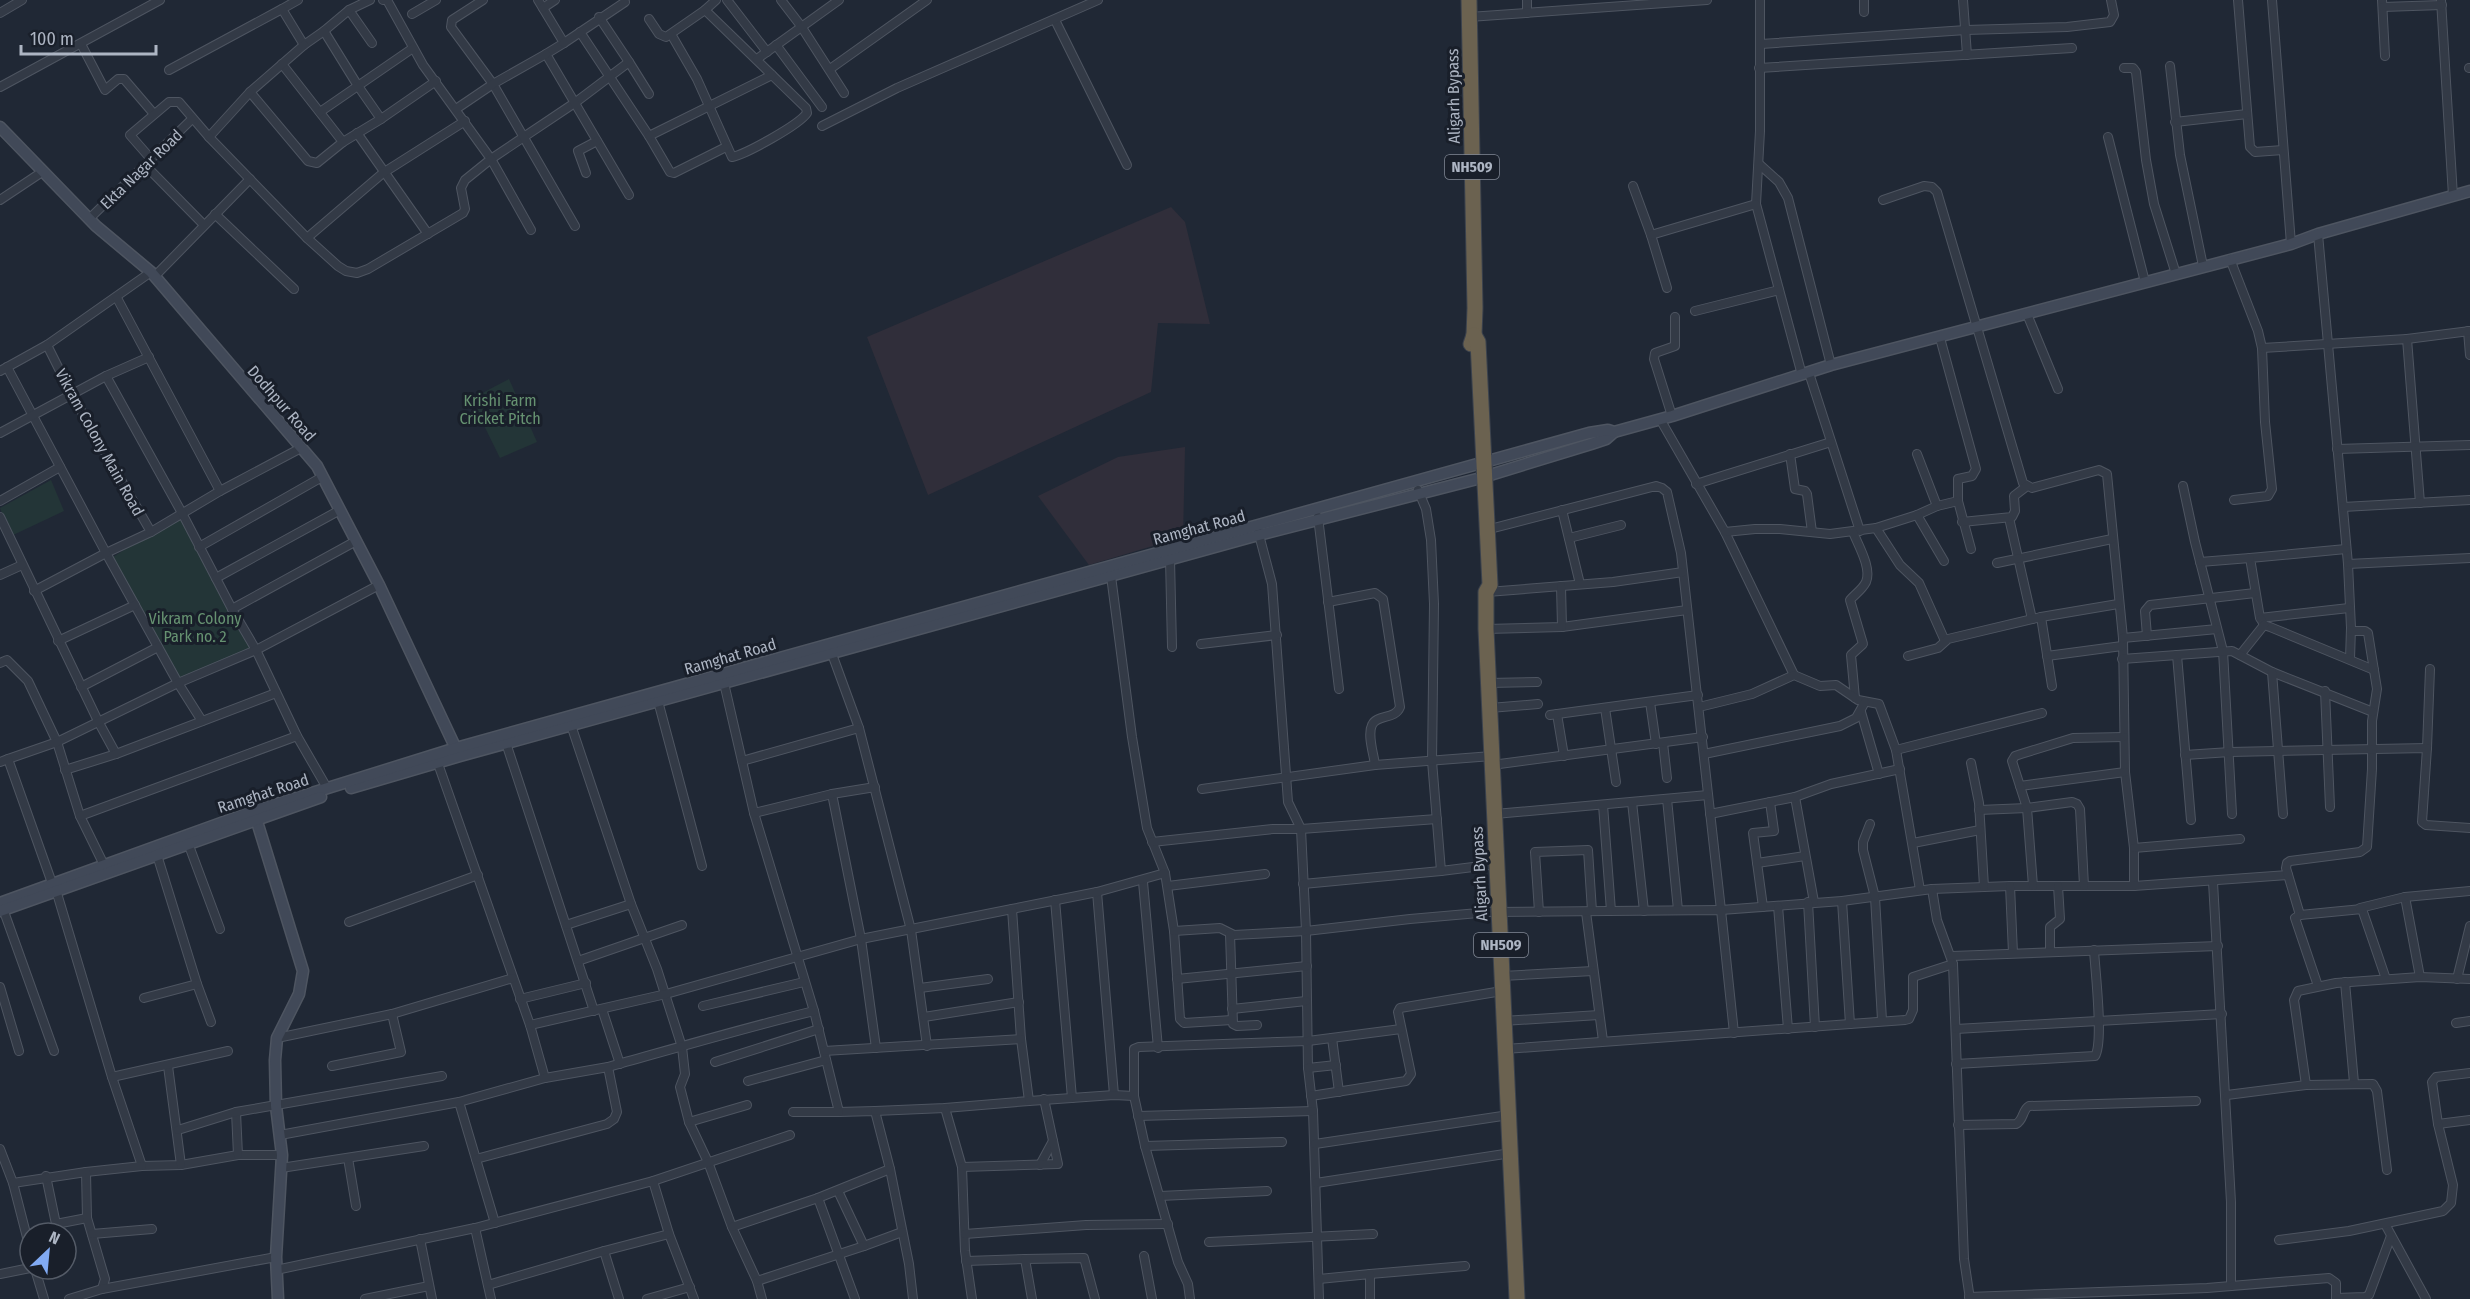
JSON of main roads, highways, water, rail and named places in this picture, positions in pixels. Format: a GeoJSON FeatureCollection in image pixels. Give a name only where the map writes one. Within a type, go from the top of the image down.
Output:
{"type":"FeatureCollection","features":[{"type":"Feature","properties":{"kind":"highway","name":"Aligarh Bypass"},"geometry":{"type":"LineString","coordinates":[[1469,0],[1474,335],[1478,342],[1481,471],[1481,586],[1486,591]]}},
{"type":"Feature","properties":{"kind":"highway","name":"Aligarh Bypass"},"geometry":{"type":"LineString","coordinates":[[1481,471],[1490,585],[1486,591],[1490,708],[1485,759],[1495,814],[1491,913],[1502,983],[1505,1049],[1503,1155],[1514,1298]]}},
{"type":"Feature","properties":{"kind":"main road","name":"Dodhpur Road"},"geometry":{"type":"LineString","coordinates":[[2,132],[89,219],[153,274],[316,466],[379,585],[458,752]]}},
{"type":"Feature","properties":{"kind":"main road"},"geometry":{"type":"LineString","coordinates":[[1481,471],[1589,433],[1608,430],[1614,432],[1832,365],[2291,244],[2318,234],[2470,191]]}},
{"type":"Feature","properties":{"kind":"main road","name":"Ramghat Road"},"geometry":{"type":"LineString","coordinates":[[1318,515],[1414,481],[1481,471]]}},
{"type":"Feature","properties":{"kind":"main road","name":"Ramghat Road"},"geometry":{"type":"LineString","coordinates":[[54,887],[104,865],[458,752],[1258,531],[1419,492],[1481,471]]}},
{"type":"Feature","properties":{"kind":"main road","name":"Ramghat Road"},"geometry":{"type":"LineString","coordinates":[[458,752],[506,743],[832,654],[1170,559],[1258,531]]}},
{"type":"Feature","properties":{"kind":"main road","name":"Ramghat Road"},"geometry":{"type":"LineString","coordinates":[[1,906],[157,855],[327,788],[436,759]]}},
{"type":"Feature","properties":{"kind":"main road"},"geometry":{"type":"LineString","coordinates":[[255,815],[303,971],[299,994],[277,1038],[276,1106],[282,1155],[276,1257],[278,1299]]}},
{"type":"Feature","properties":{"kind":"park label","name":"Krishi Farm Cricket Pitch"},"geometry":{"type":"Point","coordinates":[500,409]}},
{"type":"Feature","properties":{"kind":"park label","name":"Vikram Colony Park no. 2"},"geometry":{"type":"Point","coordinates":[195,627]}}]}
